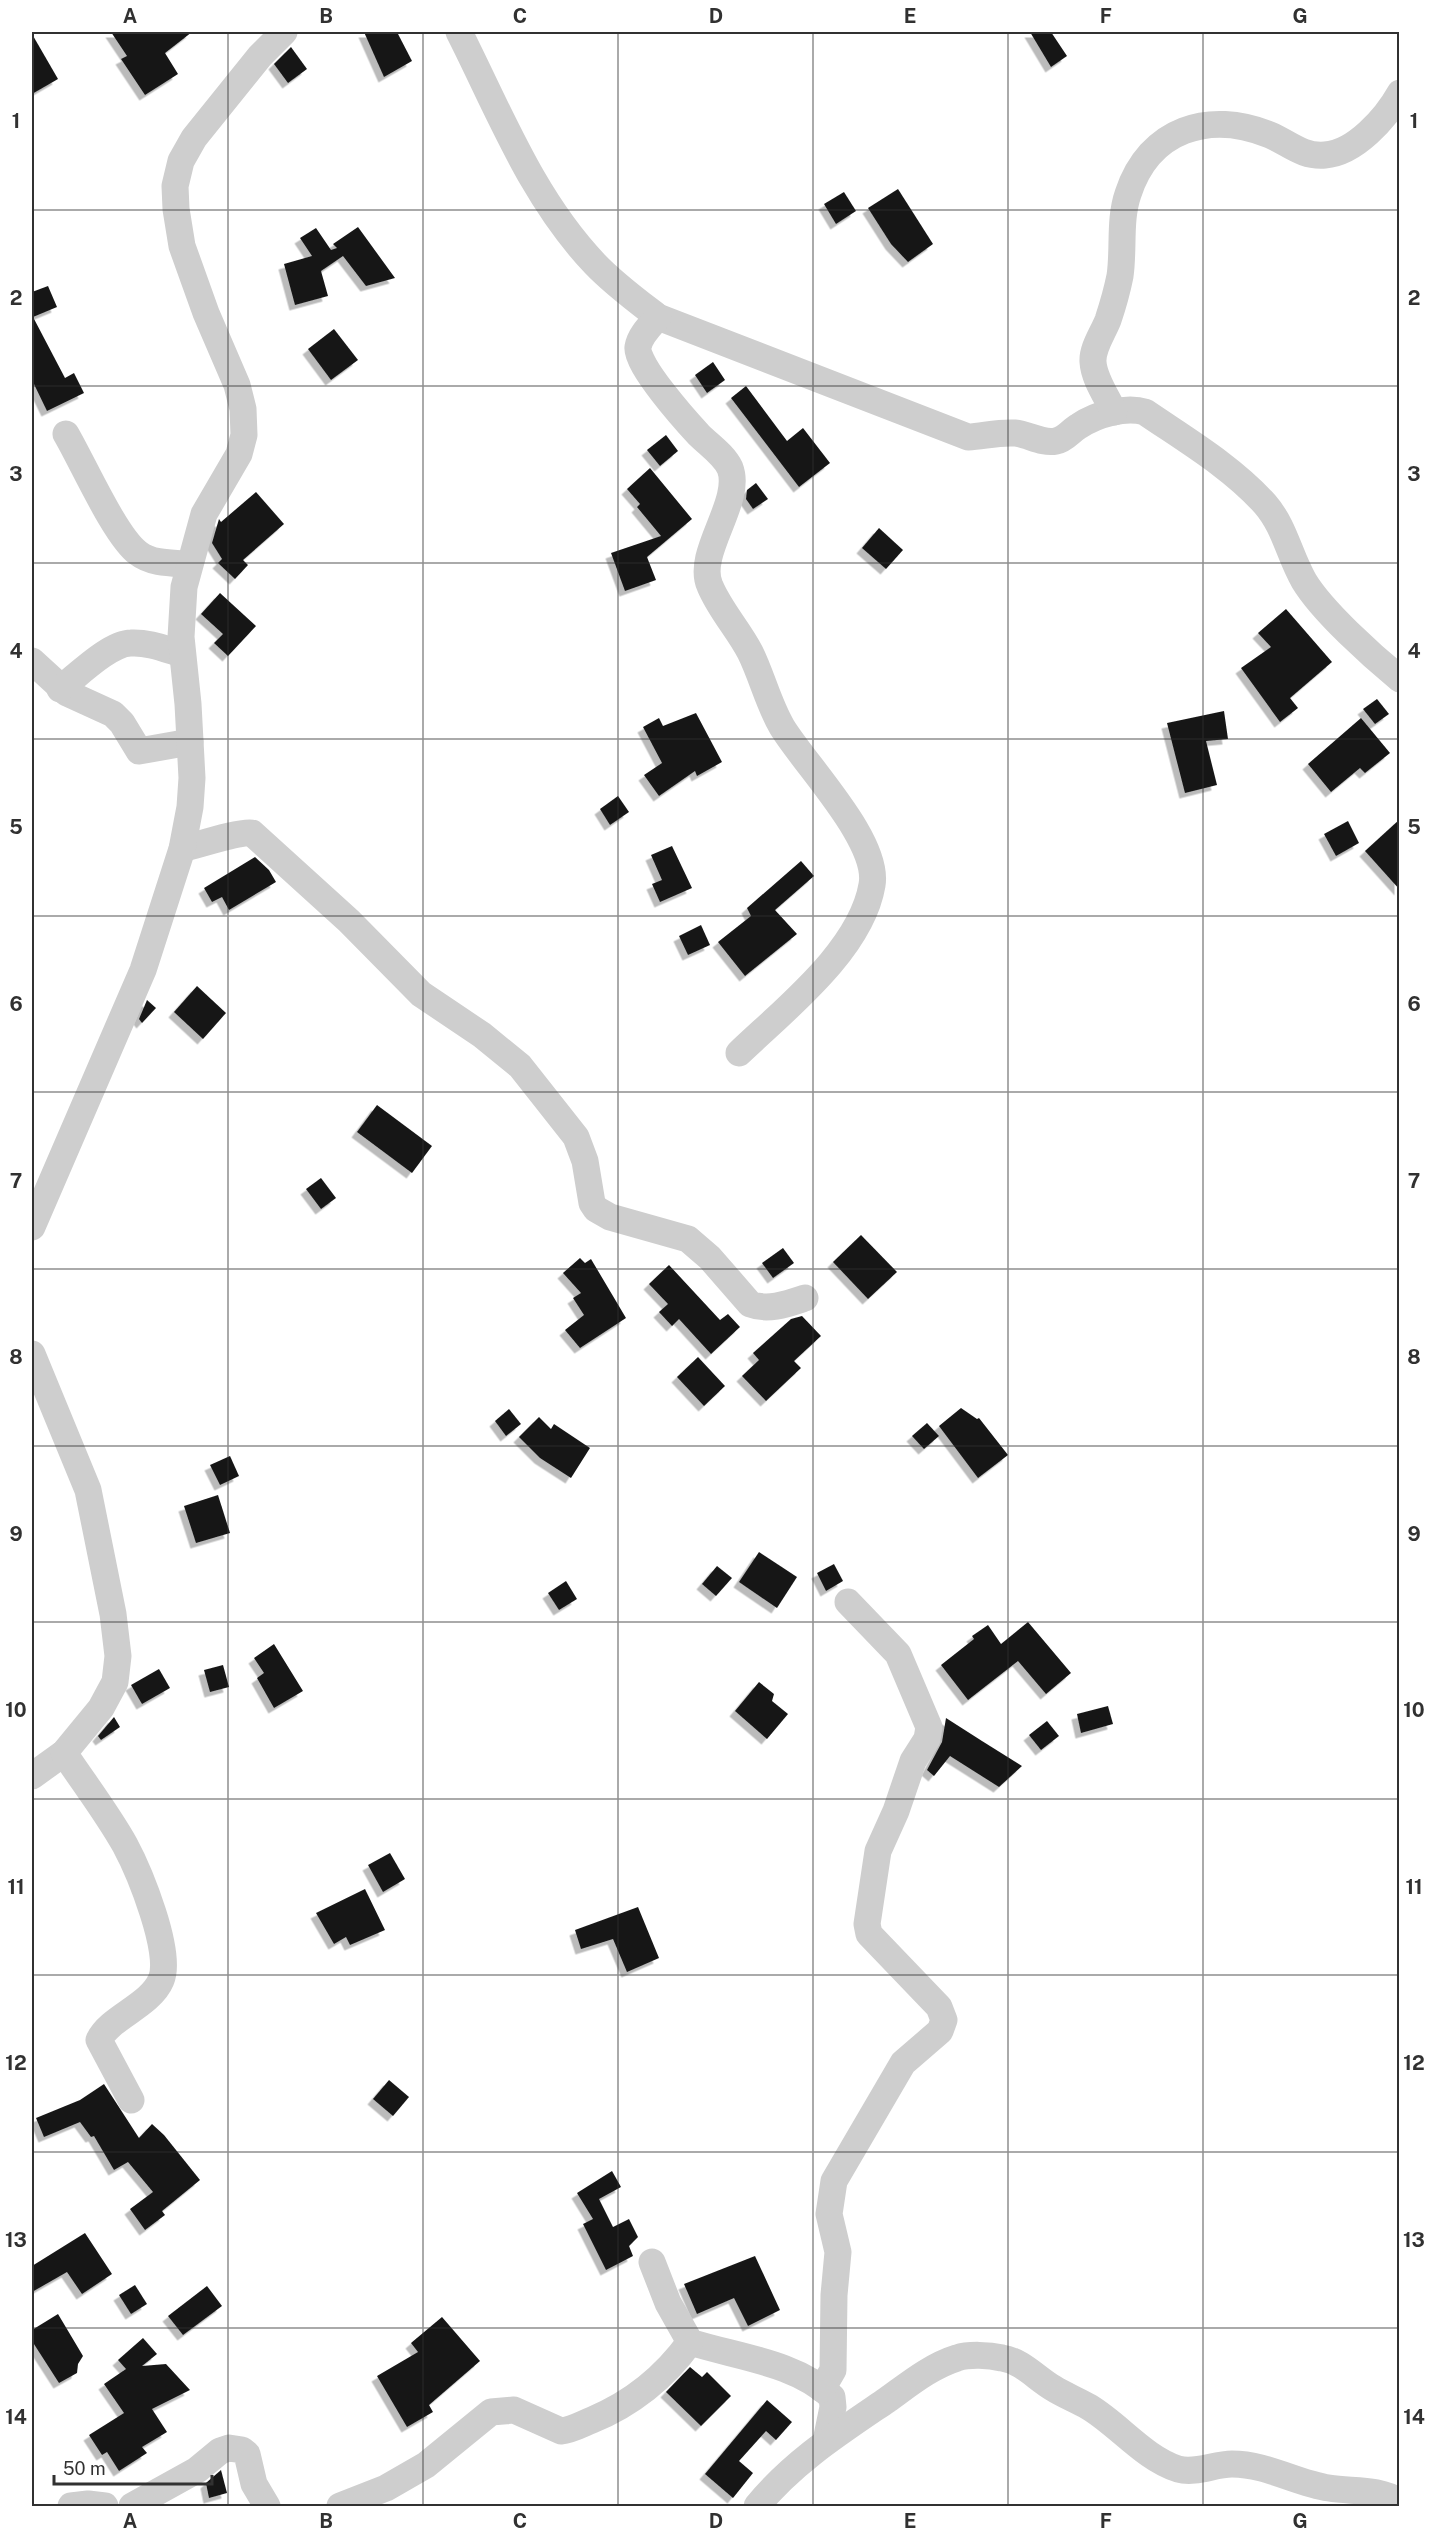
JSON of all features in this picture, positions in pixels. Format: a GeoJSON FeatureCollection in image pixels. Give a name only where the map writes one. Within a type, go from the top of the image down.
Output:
{"type":"FeatureCollection","features":[{"type":"Feature","properties":{"kind":"street"},"geometry":{"type":"LineString","coordinates":[[32,1227],[143,970],[182,849],[190,807],[190,742],[180,620],[188,564],[204,514],[238,454],[244,435],[243,409],[237,385],[206,313],[182,246],[175,186],[181,161],[194,138],[260,56],[284,32]]}},
{"type":"Feature","properties":{"kind":"street"},"geometry":{"type":"LineString","coordinates":[[459,32],[512,144],[538,188],[594,263],[622,290],[658,317],[968,437],[1011,433],[1056,441],[1067,436],[1078,426],[1114,412],[1135,409],[1145,412],[1243,482],[1266,504],[1282,527],[1305,581],[1315,595],[1374,657],[1400,679]]}},
{"type":"Feature","properties":{"kind":"street"},"geometry":{"type":"LineString","coordinates":[[1114,412],[1095,371],[1094,351],[1117,292],[1127,196],[1142,161],[1169,137],[1192,126],[1219,124],[1272,136],[1290,148],[1307,154],[1326,155],[1346,148],[1369,131],[1394,104],[1400,93]]}},
{"type":"Feature","properties":{"kind":"street"},"geometry":{"type":"LineString","coordinates":[[658,317],[640,339],[639,355],[656,382],[697,432],[724,459],[732,477],[711,555],[709,584],[749,650],[782,726],[845,813],[872,865],[873,883],[854,933],[820,974],[739,1053]]}},
{"type":"Feature","properties":{"kind":"street"},"geometry":{"type":"LineString","coordinates":[[66,434],[117,528],[139,554],[167,563],[188,564]]}},
{"type":"Feature","properties":{"kind":"street"},"geometry":{"type":"LineString","coordinates":[[60,689],[113,649],[128,643],[146,644],[182,654]]}},
{"type":"Feature","properties":{"kind":"street"},"geometry":{"type":"LineString","coordinates":[[32,661],[60,689],[112,714],[122,723],[139,751],[190,742]]}},
{"type":"Feature","properties":{"kind":"street"},"geometry":{"type":"LineString","coordinates":[[182,849],[222,840],[244,831],[252,833],[348,921],[421,994],[482,1035],[520,1066],[576,1137],[585,1161],[592,1203],[596,1209],[610,1217],[688,1239],[710,1258],[750,1304],[758,1307],[778,1306],[805,1298]]}},
{"type":"Feature","properties":{"kind":"street"},"geometry":{"type":"LineString","coordinates":[[32,1354],[88,1490],[113,1614],[118,1656],[118,1670],[110,1694],[64,1753],[32,1776]]}},
{"type":"Feature","properties":{"kind":"street"},"geometry":{"type":"LineString","coordinates":[[822,2389],[834,2370],[834,2295],[838,2252],[829,2214],[834,2181],[903,2063],[940,2031],[944,2020],[939,2007],[869,1934],[867,1924],[878,1851],[896,1811],[913,1761],[927,1738],[929,1727],[898,1654],[848,1602]]}},
{"type":"Feature","properties":{"kind":"street"},"geometry":{"type":"LineString","coordinates":[[64,1753],[133,1861],[160,1938],[164,1965],[159,1984],[99,2040],[131,2100]]}},
{"type":"Feature","properties":{"kind":"street"},"geometry":{"type":"LineString","coordinates":[[652,2262],[668,2303],[690,2342],[777,2366],[822,2389],[833,2401],[826,2441]]}},
{"type":"Feature","properties":{"kind":"street"},"geometry":{"type":"LineString","coordinates":[[340,2506],[386,2488],[426,2465],[491,2412],[514,2410],[561,2431],[613,2411],[646,2390],[672,2366],[690,2342]]}},
{"type":"Feature","properties":{"kind":"street"},"geometry":{"type":"LineString","coordinates":[[757,2506],[795,2466],[826,2441],[920,2377],[960,2357],[1003,2358],[1025,2368],[1050,2386],[1100,2413],[1146,2450],[1181,2470],[1191,2471],[1231,2464],[1260,2467],[1312,2485],[1376,2493],[1400,2502]]}},
{"type":"Feature","properties":{"kind":"street"},"geometry":{"type":"LineString","coordinates":[[132,2506],[197,2470],[220,2451],[229,2448],[242,2450],[247,2454],[254,2484],[267,2506]]}},
{"type":"Feature","properties":{"kind":"street"},"geometry":{"type":"LineString","coordinates":[[71,2506],[88,2504],[105,2506]]}},
{"type":"Feature","properties":{"kind":"building"},"geometry":{"type":"Polygon","coordinates":[[[111,32],[192,32],[165,53],[178,74],[145,95],[121,59],[127,56],[111,32]]]}},
{"type":"Feature","properties":{"kind":"building"},"geometry":{"type":"Polygon","coordinates":[[[364,32],[397,32],[412,61],[384,77],[364,32]]]}},
{"type":"Feature","properties":{"kind":"building"},"geometry":{"type":"Polygon","coordinates":[[[1030,32],[1051,32],[1067,56],[1051,67],[1030,32]]]}},
{"type":"Feature","properties":{"kind":"building"},"geometry":{"type":"Polygon","coordinates":[[[32,34],[58,79],[32,94],[32,34]]]}},
{"type":"Feature","properties":{"kind":"building"},"geometry":{"type":"Polygon","coordinates":[[[291,47],[307,69],[288,83],[274,64],[291,47]]]}},
{"type":"Feature","properties":{"kind":"building"},"geometry":{"type":"Polygon","coordinates":[[[898,189],[933,244],[908,262],[891,244],[868,208],[898,189]]]}},
{"type":"Feature","properties":{"kind":"building"},"geometry":{"type":"Polygon","coordinates":[[[844,192],[856,211],[836,224],[824,204],[844,192]]]}},
{"type":"Feature","properties":{"kind":"building"},"geometry":{"type":"Polygon","coordinates":[[[358,227],[395,278],[366,286],[343,256],[321,271],[328,296],[295,305],[284,264],[312,256],[300,238],[316,228],[331,250],[337,248],[333,244],[358,227]]]}},
{"type":"Feature","properties":{"kind":"building"},"geometry":{"type":"Polygon","coordinates":[[[48,286],[57,307],[33,317],[65,378],[74,373],[84,393],[47,411],[32,380],[32,292],[48,286]]]}},
{"type":"Feature","properties":{"kind":"building"},"geometry":{"type":"Polygon","coordinates":[[[334,329],[358,360],[331,380],[308,349],[334,329]]]}},
{"type":"Feature","properties":{"kind":"building"},"geometry":{"type":"Polygon","coordinates":[[[713,362],[725,380],[707,393],[695,375],[713,362]]]}},
{"type":"Feature","properties":{"kind":"building"},"geometry":{"type":"Polygon","coordinates":[[[746,386],[787,441],[803,428],[830,463],[799,487],[731,398],[746,386]]]}},
{"type":"Feature","properties":{"kind":"building"},"geometry":{"type":"Polygon","coordinates":[[[666,435],[678,451],[660,466],[647,450],[666,435]]]}},
{"type":"Feature","properties":{"kind":"building"},"geometry":{"type":"Polygon","coordinates":[[[650,468],[692,519],[647,557],[656,580],[625,591],[611,553],[661,536],[637,507],[640,504],[627,489],[650,468]]]}},
{"type":"Feature","properties":{"kind":"building"},"geometry":{"type":"Polygon","coordinates":[[[756,483],[768,499],[753,509],[746,499],[747,490],[756,483]]]}},
{"type":"Feature","properties":{"kind":"building"},"geometry":{"type":"Polygon","coordinates":[[[256,492],[284,524],[243,560],[248,565],[235,579],[218,563],[222,559],[212,543],[219,519],[221,522],[256,492]]]}},
{"type":"Feature","properties":{"kind":"building"},"geometry":{"type":"Polygon","coordinates":[[[879,528],[903,550],[886,569],[862,548],[879,528]]]}},
{"type":"Feature","properties":{"kind":"building"},"geometry":{"type":"Polygon","coordinates":[[[220,593],[256,626],[228,656],[214,643],[223,634],[201,614],[220,593]]]}},
{"type":"Feature","properties":{"kind":"building"},"geometry":{"type":"Polygon","coordinates":[[[1286,609],[1332,662],[1290,698],[1298,708],[1280,722],[1241,668],[1271,647],[1258,633],[1286,609]]]}},
{"type":"Feature","properties":{"kind":"building"},"geometry":{"type":"Polygon","coordinates":[[[1377,699],[1389,714],[1375,724],[1363,709],[1377,699]]]}},
{"type":"Feature","properties":{"kind":"building"},"geometry":{"type":"Polygon","coordinates":[[[1224,711],[1228,739],[1206,741],[1217,785],[1185,793],[1167,723],[1224,711]]]}},
{"type":"Feature","properties":{"kind":"building"},"geometry":{"type":"Polygon","coordinates":[[[696,713],[722,762],[697,776],[695,771],[659,796],[644,775],[662,763],[643,727],[659,718],[663,726],[696,713]]]}},
{"type":"Feature","properties":{"kind":"building"},"geometry":{"type":"Polygon","coordinates":[[[1361,718],[1390,753],[1365,773],[1360,768],[1331,792],[1308,764],[1361,718]]]}},
{"type":"Feature","properties":{"kind":"building"},"geometry":{"type":"Polygon","coordinates":[[[618,796],[629,812],[610,825],[600,809],[618,796]]]}},
{"type":"Feature","properties":{"kind":"building"},"geometry":{"type":"Polygon","coordinates":[[[1400,819],[1400,890],[1365,851],[1400,819]]]}},
{"type":"Feature","properties":{"kind":"building"},"geometry":{"type":"Polygon","coordinates":[[[1348,821],[1359,843],[1336,856],[1324,834],[1348,821]]]}},
{"type":"Feature","properties":{"kind":"building"},"geometry":{"type":"Polygon","coordinates":[[[672,846],[692,888],[660,902],[652,884],[662,880],[651,855],[672,846]]]}},
{"type":"Feature","properties":{"kind":"building"},"geometry":{"type":"Polygon","coordinates":[[[255,857],[269,870],[276,882],[229,910],[222,897],[212,902],[204,888],[255,857]]]}},
{"type":"Feature","properties":{"kind":"building"},"geometry":{"type":"Polygon","coordinates":[[[801,861],[814,876],[775,910],[797,934],[745,976],[718,942],[751,916],[747,908],[801,861]]]}},
{"type":"Feature","properties":{"kind":"building"},"geometry":{"type":"Polygon","coordinates":[[[701,925],[710,945],[688,955],[679,936],[701,925]]]}},
{"type":"Feature","properties":{"kind":"building"},"geometry":{"type":"Polygon","coordinates":[[[197,986],[226,1013],[203,1039],[174,1012],[197,986]]]}},
{"type":"Feature","properties":{"kind":"building"},"geometry":{"type":"Polygon","coordinates":[[[147,1000],[156,1008],[142,1023],[139,1019],[147,1000]]]}},
{"type":"Feature","properties":{"kind":"building"},"geometry":{"type":"Polygon","coordinates":[[[377,1105],[432,1146],[412,1173],[357,1132],[377,1105]]]}},
{"type":"Feature","properties":{"kind":"building"},"geometry":{"type":"Polygon","coordinates":[[[321,1178],[336,1198],[321,1209],[306,1189],[321,1178]]]}},
{"type":"Feature","properties":{"kind":"building"},"geometry":{"type":"Polygon","coordinates":[[[861,1235],[897,1272],[868,1299],[833,1262],[861,1235]]]}},
{"type":"Feature","properties":{"kind":"building"},"geometry":{"type":"Polygon","coordinates":[[[783,1248],[794,1263],[773,1278],[762,1263],[783,1248]]]}},
{"type":"Feature","properties":{"kind":"building"},"geometry":{"type":"Polygon","coordinates":[[[580,1258],[585,1263],[591,1259],[626,1318],[580,1348],[565,1330],[584,1315],[573,1298],[581,1293],[563,1273],[580,1258]]]}},
{"type":"Feature","properties":{"kind":"building"},"geometry":{"type":"Polygon","coordinates":[[[669,1265],[720,1320],[728,1314],[740,1327],[711,1354],[679,1319],[672,1326],[659,1312],[668,1304],[649,1284],[669,1265]]]}},
{"type":"Feature","properties":{"kind":"building"},"geometry":{"type":"Polygon","coordinates":[[[802,1316],[821,1336],[794,1361],[801,1368],[766,1401],[742,1376],[759,1360],[753,1353],[791,1319],[802,1316]]]}},
{"type":"Feature","properties":{"kind":"building"},"geometry":{"type":"Polygon","coordinates":[[[698,1357],[725,1386],[704,1406],[677,1377],[698,1357]]]}},
{"type":"Feature","properties":{"kind":"building"},"geometry":{"type":"Polygon","coordinates":[[[961,1408],[977,1419],[979,1418],[1008,1455],[978,1478],[939,1426],[961,1408]]]}},
{"type":"Feature","properties":{"kind":"building"},"geometry":{"type":"Polygon","coordinates":[[[509,1409],[521,1424],[506,1436],[495,1421],[509,1409]]]}},
{"type":"Feature","properties":{"kind":"building"},"geometry":{"type":"Polygon","coordinates":[[[539,1417],[551,1429],[554,1424],[590,1448],[571,1478],[540,1458],[519,1437],[539,1417]]]}},
{"type":"Feature","properties":{"kind":"building"},"geometry":{"type":"Polygon","coordinates":[[[927,1423],[939,1436],[924,1449],[912,1436],[927,1423]]]}},
{"type":"Feature","properties":{"kind":"building"},"geometry":{"type":"Polygon","coordinates":[[[230,1456],[239,1476],[220,1485],[210,1465],[230,1456]]]}},
{"type":"Feature","properties":{"kind":"building"},"geometry":{"type":"Polygon","coordinates":[[[218,1495],[230,1533],[196,1543],[184,1506],[218,1495]]]}},
{"type":"Feature","properties":{"kind":"building"},"geometry":{"type":"Polygon","coordinates":[[[759,1552],[797,1577],[777,1608],[739,1582],[759,1552]]]}},
{"type":"Feature","properties":{"kind":"building"},"geometry":{"type":"Polygon","coordinates":[[[834,1564],[843,1581],[826,1591],[817,1573],[834,1564]]]}},
{"type":"Feature","properties":{"kind":"building"},"geometry":{"type":"Polygon","coordinates":[[[717,1566],[732,1578],[716,1596],[702,1584],[717,1566]]]}},
{"type":"Feature","properties":{"kind":"building"},"geometry":{"type":"Polygon","coordinates":[[[566,1581],[577,1599],[559,1610],[548,1593],[566,1581]]]}},
{"type":"Feature","properties":{"kind":"building"},"geometry":{"type":"Polygon","coordinates":[[[1028,1622],[1071,1673],[1046,1694],[1018,1661],[968,1700],[941,1665],[974,1639],[972,1636],[988,1625],[1001,1644],[1028,1622]]]}},
{"type":"Feature","properties":{"kind":"building"},"geometry":{"type":"Polygon","coordinates":[[[274,1644],[303,1691],[274,1708],[257,1678],[264,1673],[254,1658],[274,1644]]]}},
{"type":"Feature","properties":{"kind":"building"},"geometry":{"type":"Polygon","coordinates":[[[223,1665],[229,1687],[210,1692],[204,1670],[223,1665]]]}},
{"type":"Feature","properties":{"kind":"building"},"geometry":{"type":"Polygon","coordinates":[[[159,1669],[170,1688],[142,1704],[131,1685],[159,1669]]]}},
{"type":"Feature","properties":{"kind":"building"},"geometry":{"type":"Polygon","coordinates":[[[759,1682],[774,1694],[772,1701],[788,1714],[767,1739],[735,1711],[759,1682]]]}},
{"type":"Feature","properties":{"kind":"building"},"geometry":{"type":"Polygon","coordinates":[[[1108,1706],[1113,1724],[1081,1733],[1077,1714],[1108,1706]]]}},
{"type":"Feature","properties":{"kind":"building"},"geometry":{"type":"Polygon","coordinates":[[[114,1717],[120,1727],[101,1740],[98,1736],[114,1717]]]}},
{"type":"Feature","properties":{"kind":"building"},"geometry":{"type":"Polygon","coordinates":[[[946,1718],[1022,1766],[999,1787],[950,1756],[934,1776],[927,1770],[942,1742],[946,1718]]]}},
{"type":"Feature","properties":{"kind":"building"},"geometry":{"type":"Polygon","coordinates":[[[1047,1721],[1059,1736],[1041,1750],[1029,1735],[1047,1721]]]}},
{"type":"Feature","properties":{"kind":"building"},"geometry":{"type":"Polygon","coordinates":[[[390,1853],[405,1879],[383,1892],[368,1865],[390,1853]]]}},
{"type":"Feature","properties":{"kind":"building"},"geometry":{"type":"Polygon","coordinates":[[[365,1889],[385,1930],[350,1945],[346,1937],[334,1944],[316,1913],[365,1889]]]}},
{"type":"Feature","properties":{"kind":"building"},"geometry":{"type":"Polygon","coordinates":[[[638,1907],[659,1958],[627,1972],[613,1939],[581,1949],[575,1930],[638,1907]]]}},
{"type":"Feature","properties":{"kind":"building"},"geometry":{"type":"Polygon","coordinates":[[[389,2080],[409,2097],[393,2116],[373,2099],[389,2080]]]}},
{"type":"Feature","properties":{"kind":"building"},"geometry":{"type":"Polygon","coordinates":[[[104,2084],[139,2138],[152,2124],[164,2135],[200,2180],[162,2211],[165,2215],[145,2230],[130,2209],[153,2192],[128,2162],[114,2170],[94,2136],[91,2137],[80,2122],[44,2137],[36,2118],[80,2100],[104,2084]]]}},
{"type":"Feature","properties":{"kind":"building"},"geometry":{"type":"Polygon","coordinates":[[[612,2171],[621,2187],[599,2199],[613,2227],[629,2219],[638,2237],[629,2246],[633,2256],[606,2270],[583,2224],[593,2219],[577,2193],[612,2171]]]}},
{"type":"Feature","properties":{"kind":"building"},"geometry":{"type":"Polygon","coordinates":[[[85,2233],[112,2274],[82,2294],[67,2272],[32,2292],[32,2266],[85,2233]]]}},
{"type":"Feature","properties":{"kind":"building"},"geometry":{"type":"Polygon","coordinates":[[[755,2256],[780,2310],[748,2326],[734,2298],[697,2314],[684,2284],[755,2256]]]}},
{"type":"Feature","properties":{"kind":"building"},"geometry":{"type":"Polygon","coordinates":[[[135,2285],[147,2304],[131,2314],[119,2295],[135,2285]]]}},
{"type":"Feature","properties":{"kind":"building"},"geometry":{"type":"Polygon","coordinates":[[[207,2286],[222,2306],[183,2335],[168,2316],[207,2286]]]}},
{"type":"Feature","properties":{"kind":"building"},"geometry":{"type":"Polygon","coordinates":[[[58,2314],[83,2356],[78,2364],[77,2373],[59,2383],[32,2341],[32,2330],[58,2314]]]}},
{"type":"Feature","properties":{"kind":"building"},"geometry":{"type":"Polygon","coordinates":[[[442,2317],[480,2361],[429,2405],[433,2412],[407,2427],[377,2376],[418,2352],[411,2343],[442,2317]]]}},
{"type":"Feature","properties":{"kind":"building"},"geometry":{"type":"Polygon","coordinates":[[[143,2338],[157,2354],[142,2366],[166,2364],[190,2390],[152,2409],[167,2432],[142,2447],[147,2453],[119,2471],[107,2452],[102,2455],[89,2435],[124,2413],[104,2384],[126,2369],[118,2360],[143,2338]]]}},
{"type":"Feature","properties":{"kind":"building"},"geometry":{"type":"Polygon","coordinates":[[[690,2367],[702,2377],[707,2372],[731,2396],[701,2426],[666,2392],[690,2367]]]}},
{"type":"Feature","properties":{"kind":"building"},"geometry":{"type":"Polygon","coordinates":[[[767,2400],[792,2422],[776,2440],[766,2431],[739,2461],[753,2473],[733,2498],[705,2474],[767,2400]]]}},
{"type":"Feature","properties":{"kind":"building"},"geometry":{"type":"Polygon","coordinates":[[[221,2470],[227,2493],[209,2498],[206,2483],[221,2470]]]}}]}
